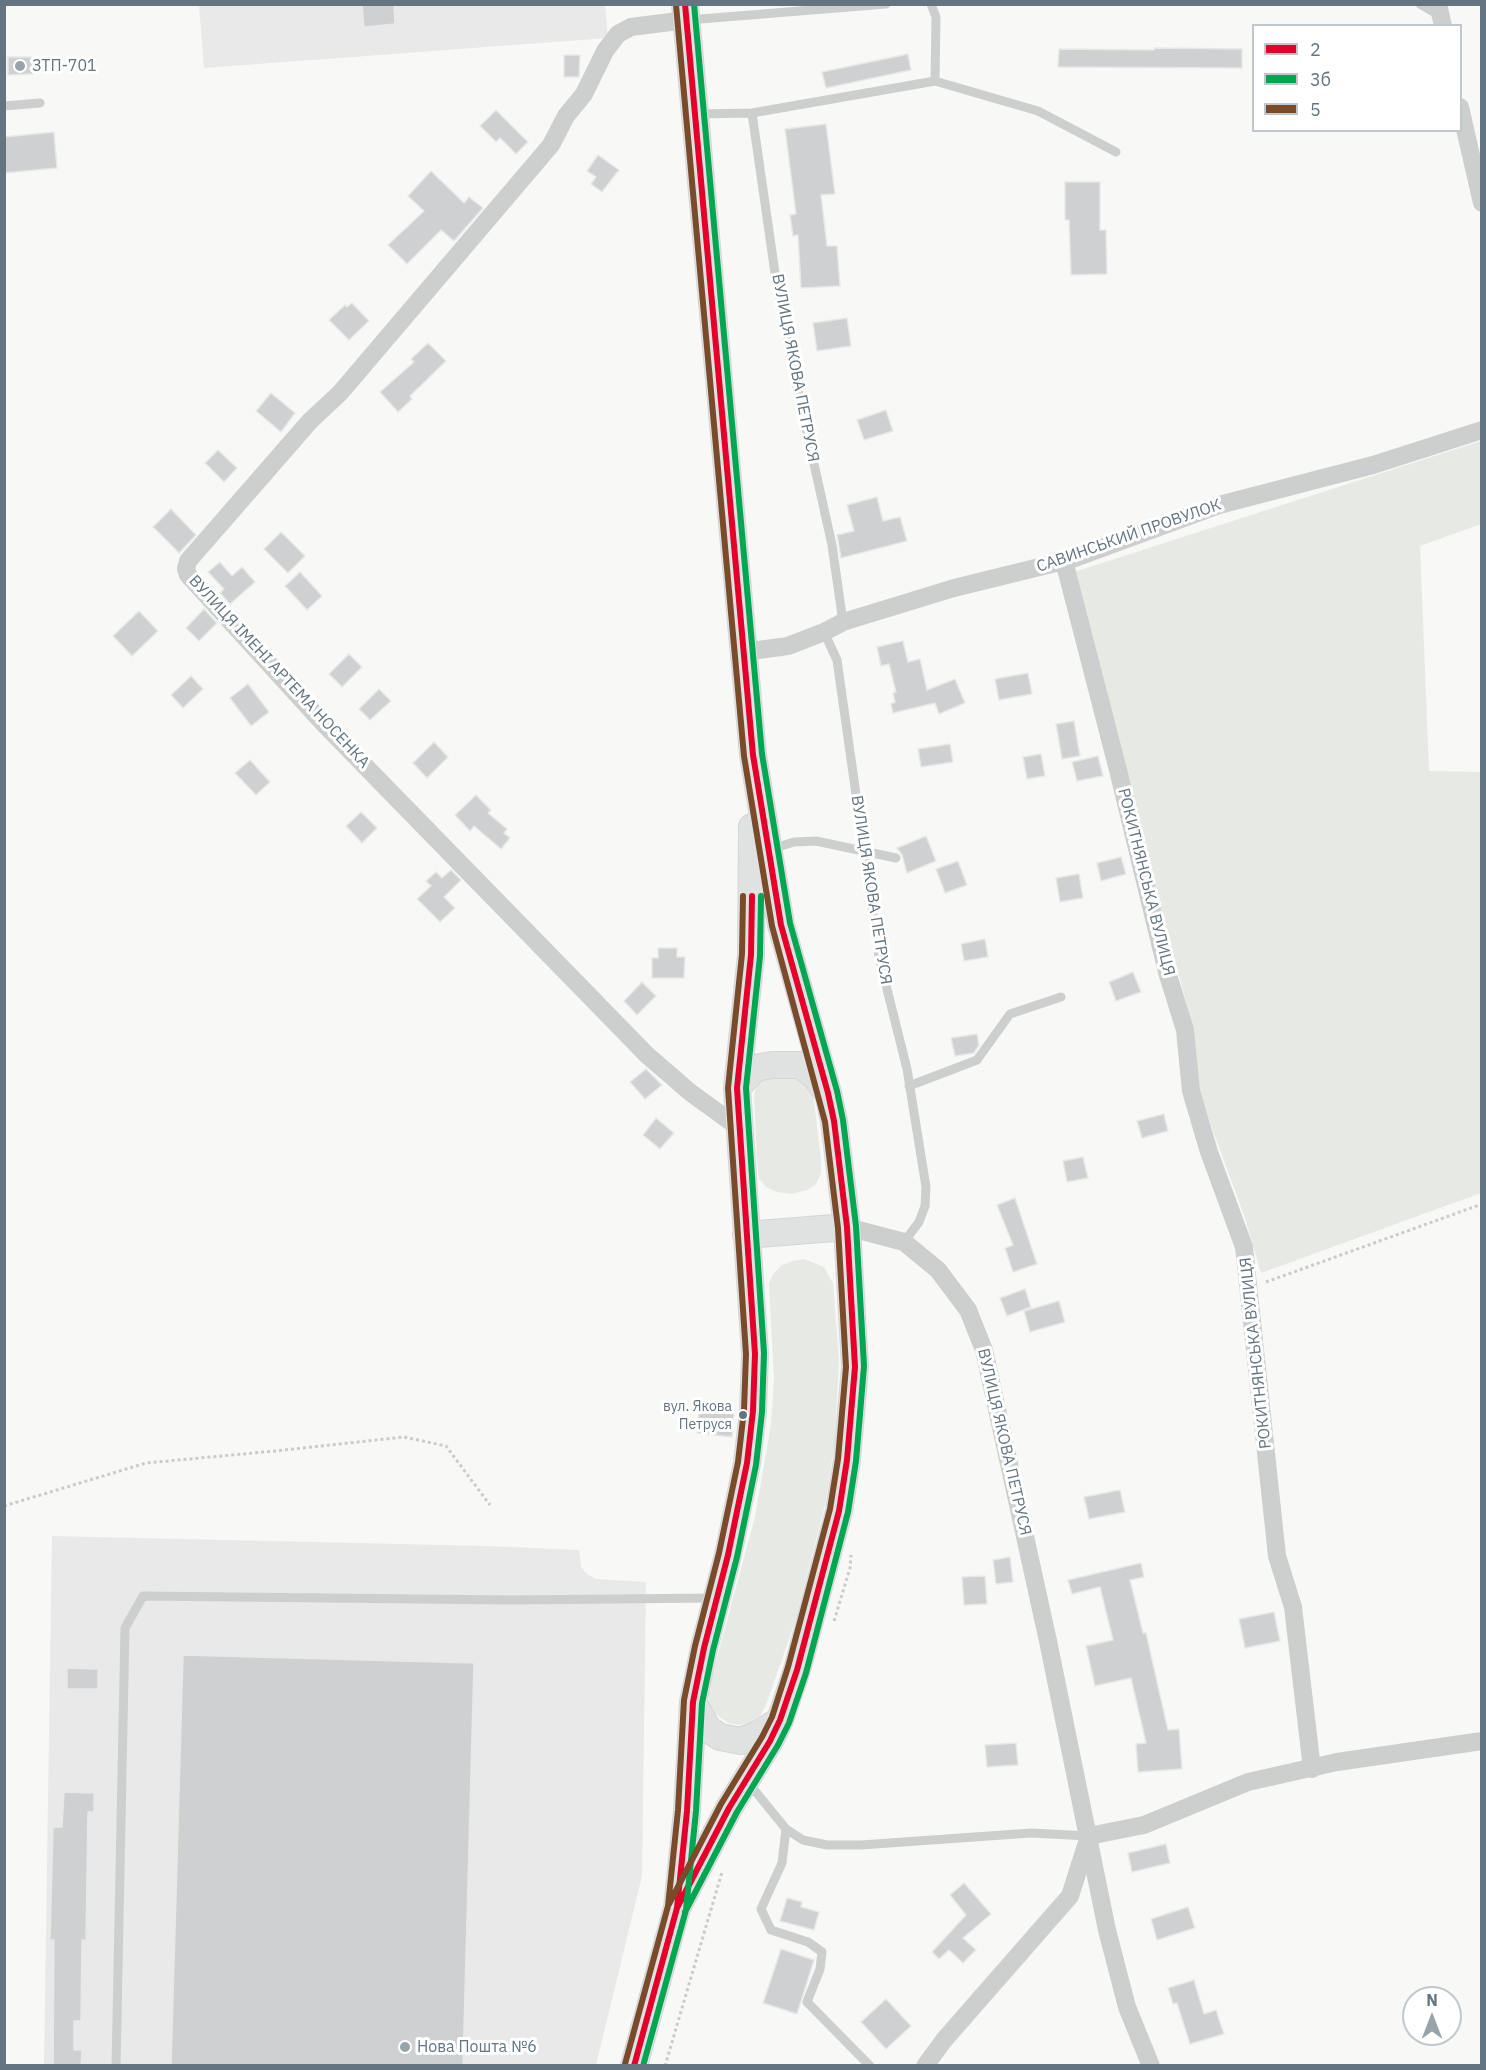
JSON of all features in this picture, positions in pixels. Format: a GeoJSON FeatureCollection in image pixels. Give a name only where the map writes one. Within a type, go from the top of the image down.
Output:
{"type":"FeatureCollection","features":[{"type":"Feature","properties":{"kind":"street"},"geometry":{"type":"LineString","coordinates":[[677,1908],[729,1808],[747,1781],[780,1720],[797,1670],[833,1539],[847,1460],[855,1367],[847,1227],[841,1169],[828,1093],[786,948],[753,754],[685,12]]}},
{"type":"Feature","properties":{"kind":"street","name":"ВУЛИЦЯ ІМЕНІ АРТЕМА НОСЕНКА"},"geometry":{"type":"LineString","coordinates":[[685,12],[631,27],[618,34],[605,51],[584,94],[566,116],[550,145],[340,393],[310,421],[188,561],[186,569],[188,575],[324,724],[647,1055],[691,1093],[738,1127]]}},
{"type":"Feature","properties":{"kind":"street"},"geometry":{"type":"LineString","coordinates":[[1462,112],[1482,203]]}},
{"type":"Feature","properties":{"kind":"street","name":"САВИНСЬКИЙ ПРОВУЛОК"},"geometry":{"type":"LineString","coordinates":[[743,652],[788,645],[824,633],[843,622],[954,588],[1064,561],[1219,505],[1373,465],[1482,430]]}},
{"type":"Feature","properties":{"kind":"street","name":"РОКИТНЯНСЬКА ВУЛИЦЯ"},"geometry":{"type":"LineString","coordinates":[[1064,561],[1167,972],[1185,1030],[1191,1090],[1209,1152],[1244,1247],[1277,1556],[1293,1607],[1312,1769]]}},
{"type":"Feature","properties":{"kind":"street"},"geometry":{"type":"LineString","coordinates":[[634,2066],[677,1908],[687,1811],[693,1702],[744,1474],[753,1411],[755,1354],[737,1088],[751,955],[753,754]]}},
{"type":"Feature","properties":{"kind":"street"},"geometry":{"type":"LineString","coordinates":[[737,1088],[755,1068],[772,1065],[800,1065],[815,1076],[828,1093]]}},
{"type":"Feature","properties":{"kind":"street"},"geometry":{"type":"LineString","coordinates":[[746,1235],[847,1227],[904,1242]]}},
{"type":"Feature","properties":{"kind":"street","name":"ВУЛИЦЯ ЯКОВА ПЕТРУСЯ"},"geometry":{"type":"LineString","coordinates":[[904,1242],[938,1270],[962,1302],[984,1350],[1089,1836],[1107,1930],[1124,1996],[1151,2066]]}},
{"type":"Feature","properties":{"kind":"street"},"geometry":{"type":"LineString","coordinates":[[693,1702],[707,1728],[720,1737],[741,1741],[760,1733],[780,1720]]}},
{"type":"Feature","properties":{"kind":"street"},"geometry":{"type":"LineString","coordinates":[[926,2066],[944,2040],[1070,1896],[1089,1836],[1144,1825],[1248,1782],[1337,1762],[1482,1741]]}},
{"type":"Feature","properties":{"kind":"lane"},"geometry":{"type":"LineString","coordinates":[[685,12],[886,4]]}},
{"type":"Feature","properties":{"kind":"lane"},"geometry":{"type":"LineString","coordinates":[[931,4],[936,17],[935,81]]}},
{"type":"Feature","properties":{"kind":"lane"},"geometry":{"type":"LineString","coordinates":[[1420,4],[1441,15]]}},
{"type":"Feature","properties":{"kind":"lane"},"geometry":{"type":"LineString","coordinates":[[695,114],[752,113],[935,81],[1038,111],[1116,152]]}},
{"type":"Feature","properties":{"kind":"lane"},"geometry":{"type":"LineString","coordinates":[[4,106],[40,103]]}},
{"type":"Feature","properties":{"kind":"lane","name":"ВУЛИЦЯ ЯКОВА ПЕТРУСЯ"},"geometry":{"type":"LineString","coordinates":[[752,113],[790,360],[831,545],[843,622]]}},
{"type":"Feature","properties":{"kind":"lane","name":"ВУЛИЦЯ ЯКОВА ПЕТРУСЯ"},"geometry":{"type":"LineString","coordinates":[[824,633],[837,660],[879,957],[909,1086],[926,1187],[925,1206],[919,1222],[904,1242]]}},
{"type":"Feature","properties":{"kind":"lane"},"geometry":{"type":"LineString","coordinates":[[768,849],[794,842],[816,841],[896,858]]}},
{"type":"Feature","properties":{"kind":"lane"},"geometry":{"type":"LineString","coordinates":[[909,1086],[977,1060],[1010,1014],[1061,997]]}},
{"type":"Feature","properties":{"kind":"lane"},"geometry":{"type":"LineString","coordinates":[[116,2066],[114,2064],[125,1628],[143,1596],[499,1600],[716,1598]]}},
{"type":"Feature","properties":{"kind":"lane"},"geometry":{"type":"LineString","coordinates":[[747,1781],[786,1829],[803,1840],[826,1845],[861,1845],[1031,1833],[1089,1836]]}},
{"type":"Feature","properties":{"kind":"lane"},"geometry":{"type":"LineString","coordinates":[[786,1829],[782,1863],[761,1909],[771,1930],[808,1942],[822,1952],[820,1969],[807,2002],[870,2066]]}},
{"type":"Feature","properties":{"kind":"path"},"geometry":{"type":"LineString","coordinates":[[1250,1288],[1482,1204]]}},
{"type":"Feature","properties":{"kind":"path"},"geometry":{"type":"LineString","coordinates":[[4,1506],[146,1463],[404,1437],[446,1446],[490,1505]]}},
{"type":"Feature","properties":{"kind":"shaded area"},"geometry":{"type":"Polygon","coordinates":[[[199,5],[605,5],[608,38],[204,68],[199,5]]]}},
{"type":"Feature","properties":{"kind":"shaded area"},"geometry":{"type":"Polygon","coordinates":[[[1481,441],[1481,524],[1420,546],[1429,771],[1481,772],[1481,1193],[1261,1273],[1245,1218],[1197,1087],[1190,1017],[1071,573],[1481,441]]]}},
{"type":"Feature","properties":{"kind":"shaded area"},"geometry":{"type":"Polygon","coordinates":[[[800,1074],[813,1093],[821,1173],[816,1184],[807,1190],[792,1194],[777,1192],[766,1187],[759,1179],[754,1096],[756,1087],[762,1079],[800,1074]]]}},
{"type":"Feature","properties":{"kind":"shaded area"},"geometry":{"type":"Polygon","coordinates":[[[804,1259],[824,1267],[833,1283],[839,1360],[835,1440],[826,1501],[795,1622],[766,1705],[760,1716],[739,1725],[728,1723],[713,1712],[709,1703],[708,1691],[755,1517],[771,1424],[774,1380],[769,1283],[774,1273],[782,1265],[804,1259]]]}},
{"type":"Feature","properties":{"kind":"shaded area"},"geometry":{"type":"Polygon","coordinates":[[[52,1536],[579,1550],[581,1567],[596,1579],[646,1582],[642,1876],[596,2065],[44,2066],[52,1536]]]}},
{"type":"Feature","properties":{"kind":"building"},"geometry":{"type":"Polygon","coordinates":[[[362,4],[394,4],[395,24],[364,27],[362,4]]]}},
{"type":"Feature","properties":{"kind":"building"},"geometry":{"type":"Polygon","coordinates":[[[1154,48],[1242,49],[1242,68],[1058,67],[1059,49],[1154,50],[1154,48]]]}},
{"type":"Feature","properties":{"kind":"building"},"geometry":{"type":"Polygon","coordinates":[[[908,54],[911,70],[826,88],[822,72],[908,54]]]}},
{"type":"Feature","properties":{"kind":"building"},"geometry":{"type":"Polygon","coordinates":[[[564,55],[580,55],[579,77],[564,77],[564,55]]]}},
{"type":"Feature","properties":{"kind":"building","name":"ЗТП-701"},"geometry":{"type":"Polygon","coordinates":[[[8,57],[32,57],[33,74],[8,75],[8,57]]]}},
{"type":"Feature","properties":{"kind":"building"},"geometry":{"type":"Polygon","coordinates":[[[496,110],[528,142],[516,154],[500,138],[496,142],[480,126],[496,110]]]}},
{"type":"Feature","properties":{"kind":"building"},"geometry":{"type":"Polygon","coordinates":[[[826,124],[835,194],[821,195],[827,246],[837,246],[840,286],[801,288],[798,235],[793,236],[790,215],[796,214],[785,129],[826,124]]]}},
{"type":"Feature","properties":{"kind":"building"},"geometry":{"type":"Polygon","coordinates":[[[54,132],[57,168],[4,173],[4,137],[54,132]]]}},
{"type":"Feature","properties":{"kind":"building"},"geometry":{"type":"Polygon","coordinates":[[[598,155],[619,170],[602,192],[591,184],[596,177],[587,171],[598,155]]]}},
{"type":"Feature","properties":{"kind":"building"},"geometry":{"type":"Polygon","coordinates":[[[431,171],[464,203],[469,197],[483,208],[454,241],[441,230],[407,264],[388,245],[424,211],[408,196],[431,171]]]}},
{"type":"Feature","properties":{"kind":"building"},"geometry":{"type":"Polygon","coordinates":[[[1065,182],[1100,182],[1100,230],[1106,230],[1107,274],[1071,275],[1069,220],[1065,220],[1065,182]]]}},
{"type":"Feature","properties":{"kind":"building"},"geometry":{"type":"Polygon","coordinates":[[[352,303],[369,321],[349,340],[329,320],[345,305],[347,307],[352,303]]]}},
{"type":"Feature","properties":{"kind":"building"},"geometry":{"type":"Polygon","coordinates":[[[847,318],[851,346],[817,351],[813,323],[847,318]]]}},
{"type":"Feature","properties":{"kind":"building"},"geometry":{"type":"Polygon","coordinates":[[[428,343],[446,361],[410,396],[412,399],[398,412],[380,392],[414,362],[411,359],[428,343]]]}},
{"type":"Feature","properties":{"kind":"building"},"geometry":{"type":"Polygon","coordinates":[[[271,393],[295,413],[281,432],[256,411],[271,393]]]}},
{"type":"Feature","properties":{"kind":"building"},"geometry":{"type":"Polygon","coordinates":[[[886,410],[893,431],[864,440],[857,420],[886,410]]]}},
{"type":"Feature","properties":{"kind":"building"},"geometry":{"type":"Polygon","coordinates":[[[218,450],[237,468],[224,482],[205,463],[218,450]]]}},
{"type":"Feature","properties":{"kind":"building"},"geometry":{"type":"Polygon","coordinates":[[[877,497],[883,521],[900,517],[907,541],[841,558],[837,535],[854,531],[847,505],[877,497]]]}},
{"type":"Feature","properties":{"kind":"building"},"geometry":{"type":"Polygon","coordinates":[[[171,509],[196,535],[179,553],[153,527],[171,509]]]}},
{"type":"Feature","properties":{"kind":"building"},"geometry":{"type":"Polygon","coordinates":[[[281,532],[305,556],[288,573],[264,549],[281,532]]]}},
{"type":"Feature","properties":{"kind":"building"},"geometry":{"type":"Polygon","coordinates":[[[220,562],[232,576],[242,567],[255,582],[230,604],[220,593],[224,589],[208,572],[220,562]]]}},
{"type":"Feature","properties":{"kind":"building"},"geometry":{"type":"Polygon","coordinates":[[[300,572],[322,596],[307,610],[285,586],[300,572]]]}},
{"type":"Feature","properties":{"kind":"building"},"geometry":{"type":"Polygon","coordinates":[[[204,609],[217,623],[199,641],[186,628],[204,609]]]}},
{"type":"Feature","properties":{"kind":"building"},"geometry":{"type":"Polygon","coordinates":[[[139,611],[158,631],[132,656],[113,636],[139,611]]]}},
{"type":"Feature","properties":{"kind":"building"},"geometry":{"type":"Polygon","coordinates":[[[903,641],[908,662],[920,659],[927,690],[955,679],[965,703],[939,714],[935,703],[893,713],[891,704],[895,702],[893,693],[896,692],[889,664],[881,666],[877,647],[903,641]]]}},
{"type":"Feature","properties":{"kind":"building"},"geometry":{"type":"Polygon","coordinates":[[[349,654],[362,667],[342,687],[329,674],[349,654]]]}},
{"type":"Feature","properties":{"kind":"building"},"geometry":{"type":"Polygon","coordinates":[[[1028,673],[1032,694],[999,700],[995,679],[1028,673]]]}},
{"type":"Feature","properties":{"kind":"building"},"geometry":{"type":"Polygon","coordinates":[[[191,676],[203,689],[183,708],[171,695],[191,676]]]}},
{"type":"Feature","properties":{"kind":"building"},"geometry":{"type":"Polygon","coordinates":[[[248,684],[269,712],[251,726],[230,698],[248,684]]]}},
{"type":"Feature","properties":{"kind":"building"},"geometry":{"type":"Polygon","coordinates":[[[379,689],[391,701],[370,720],[359,709],[379,689]]]}},
{"type":"Feature","properties":{"kind":"building"},"geometry":{"type":"Polygon","coordinates":[[[1074,721],[1080,756],[1062,759],[1056,724],[1074,721]]]}},
{"type":"Feature","properties":{"kind":"building"},"geometry":{"type":"Polygon","coordinates":[[[434,742],[448,757],[427,778],[413,763],[434,742]]]}},
{"type":"Feature","properties":{"kind":"building"},"geometry":{"type":"Polygon","coordinates":[[[950,744],[953,762],[921,767],[918,749],[950,744]]]}},
{"type":"Feature","properties":{"kind":"building"},"geometry":{"type":"Polygon","coordinates":[[[1041,754],[1045,776],[1027,779],[1023,757],[1041,754]]]}},
{"type":"Feature","properties":{"kind":"building"},"geometry":{"type":"Polygon","coordinates":[[[1098,756],[1103,776],[1077,781],[1072,762],[1098,756]]]}},
{"type":"Feature","properties":{"kind":"building"},"geometry":{"type":"Polygon","coordinates":[[[250,760],[270,782],[256,795],[235,773],[250,760]]]}},
{"type":"Feature","properties":{"kind":"building"},"geometry":{"type":"Polygon","coordinates":[[[476,795],[491,810],[488,813],[507,829],[504,833],[510,838],[501,849],[474,826],[470,831],[455,815],[476,795]]]}},
{"type":"Feature","properties":{"kind":"building"},"geometry":{"type":"Polygon","coordinates":[[[361,812],[377,828],[362,843],[346,826],[361,812]]]}},
{"type":"Feature","properties":{"kind":"building"},"geometry":{"type":"Polygon","coordinates":[[[926,836],[936,861],[907,873],[902,855],[897,848],[926,836]]]}},
{"type":"Feature","properties":{"kind":"building"},"geometry":{"type":"Polygon","coordinates":[[[1121,857],[1126,874],[1101,881],[1097,863],[1121,857]]]}},
{"type":"Feature","properties":{"kind":"building"},"geometry":{"type":"Polygon","coordinates":[[[958,861],[967,885],[945,893],[936,869],[958,861]]]}},
{"type":"Feature","properties":{"kind":"building"},"geometry":{"type":"Polygon","coordinates":[[[451,870],[461,880],[444,897],[455,908],[440,922],[417,899],[431,886],[426,881],[436,872],[442,878],[451,870]]]}},
{"type":"Feature","properties":{"kind":"building"},"geometry":{"type":"Polygon","coordinates":[[[1079,874],[1083,898],[1060,902],[1056,878],[1079,874]]]}},
{"type":"Feature","properties":{"kind":"building"},"geometry":{"type":"Polygon","coordinates":[[[985,939],[988,957],[964,961],[961,944],[985,939]]]}},
{"type":"Feature","properties":{"kind":"building"},"geometry":{"type":"Polygon","coordinates":[[[658,948],[677,948],[677,957],[685,957],[684,978],[652,978],[652,958],[658,958],[658,948]]]}},
{"type":"Feature","properties":{"kind":"building"},"geometry":{"type":"Polygon","coordinates":[[[1133,972],[1141,992],[1116,1001],[1109,982],[1133,972]]]}},
{"type":"Feature","properties":{"kind":"building"},"geometry":{"type":"Polygon","coordinates":[[[642,982],[656,996],[637,1015],[624,1001],[642,982]]]}},
{"type":"Feature","properties":{"kind":"building"},"geometry":{"type":"Polygon","coordinates":[[[977,1034],[979,1045],[974,1053],[955,1056],[951,1038],[977,1034]]]}},
{"type":"Feature","properties":{"kind":"building"},"geometry":{"type":"Polygon","coordinates":[[[646,1069],[662,1085],[645,1099],[630,1082],[646,1069]]]}},
{"type":"Feature","properties":{"kind":"building"},"geometry":{"type":"Polygon","coordinates":[[[1164,1114],[1168,1131],[1142,1138],[1137,1121],[1164,1114]]]}},
{"type":"Feature","properties":{"kind":"building"},"geometry":{"type":"Polygon","coordinates":[[[656,1118],[674,1133],[660,1149],[643,1135],[656,1118]]]}},
{"type":"Feature","properties":{"kind":"building"},"geometry":{"type":"Polygon","coordinates":[[[1083,1157],[1088,1178],[1067,1182],[1063,1161],[1083,1157]]]}},
{"type":"Feature","properties":{"kind":"building"},"geometry":{"type":"Polygon","coordinates":[[[1015,1198],[1037,1264],[1013,1272],[1005,1248],[1013,1245],[997,1205],[1015,1198]]]}},
{"type":"Feature","properties":{"kind":"building"},"geometry":{"type":"Polygon","coordinates":[[[1025,1289],[1031,1307],[1007,1316],[1000,1298],[1025,1289]]]}},
{"type":"Feature","properties":{"kind":"building"},"geometry":{"type":"Polygon","coordinates":[[[1059,1301],[1065,1322],[1030,1332],[1024,1311],[1059,1301]]]}},
{"type":"Feature","properties":{"kind":"building"},"geometry":{"type":"Polygon","coordinates":[[[699,1411],[734,1414],[732,1437],[697,1433],[699,1411]]]}},
{"type":"Feature","properties":{"kind":"building"},"geometry":{"type":"Polygon","coordinates":[[[1120,1490],[1125,1512],[1089,1519],[1084,1497],[1120,1490]]]}},
{"type":"Feature","properties":{"kind":"building"},"geometry":{"type":"Polygon","coordinates":[[[1010,1557],[1013,1582],[996,1584],[993,1560],[1010,1557]]]}},
{"type":"Feature","properties":{"kind":"building"},"geometry":{"type":"Polygon","coordinates":[[[1141,1563],[1144,1577],[1130,1580],[1143,1633],[1146,1633],[1168,1730],[1179,1729],[1182,1769],[1138,1772],[1136,1744],[1146,1743],[1131,1678],[1095,1686],[1086,1646],[1113,1640],[1100,1587],[1072,1594],[1068,1580],[1141,1563]]]}},
{"type":"Feature","properties":{"kind":"building"},"geometry":{"type":"Polygon","coordinates":[[[985,1576],[987,1604],[964,1605],[962,1577],[985,1576]]]}},
{"type":"Feature","properties":{"kind":"building"},"geometry":{"type":"Polygon","coordinates":[[[1274,1612],[1280,1641],[1245,1648],[1239,1619],[1274,1612]]]}},
{"type":"Feature","properties":{"kind":"building"},"geometry":{"type":"Polygon","coordinates":[[[183,1655],[474,1663],[463,2066],[171,2066],[183,1655]]]}},
{"type":"Feature","properties":{"kind":"building"},"geometry":{"type":"Polygon","coordinates":[[[67,1668],[98,1669],[98,1689],[67,1689],[67,1668]]]}},
{"type":"Feature","properties":{"kind":"building"},"geometry":{"type":"Polygon","coordinates":[[[1016,1743],[1018,1765],[987,1767],[985,1745],[1016,1743]]]}},
{"type":"Feature","properties":{"kind":"building"},"geometry":{"type":"Polygon","coordinates":[[[64,1792],[94,1793],[94,1812],[88,1812],[86,1940],[82,1940],[81,2021],[74,2021],[74,2050],[82,2050],[81,2066],[53,2066],[54,1940],[50,1940],[53,1827],[62,1827],[64,1792]]]}},
{"type":"Feature","properties":{"kind":"building"},"geometry":{"type":"Polygon","coordinates":[[[1166,1844],[1170,1863],[1132,1872],[1128,1853],[1166,1844]]]}},
{"type":"Feature","properties":{"kind":"building"},"geometry":{"type":"Polygon","coordinates":[[[964,1883],[991,1914],[963,1938],[976,1950],[963,1963],[949,1950],[939,1959],[932,1952],[966,1915],[950,1895],[964,1883]]]}},
{"type":"Feature","properties":{"kind":"building"},"geometry":{"type":"Polygon","coordinates":[[[787,1898],[802,1902],[801,1907],[819,1912],[814,1930],[780,1921],[787,1898]]]}},
{"type":"Feature","properties":{"kind":"building"},"geometry":{"type":"Polygon","coordinates":[[[1188,1907],[1195,1928],[1157,1940],[1151,1919],[1188,1907]]]}},
{"type":"Feature","properties":{"kind":"building"},"geometry":{"type":"Polygon","coordinates":[[[781,1949],[814,1960],[797,2014],[763,2003],[781,1949]]]}},
{"type":"Feature","properties":{"kind":"building"},"geometry":{"type":"Polygon","coordinates":[[[1194,1980],[1204,2014],[1216,2010],[1224,2034],[1190,2044],[1177,2003],[1173,2004],[1168,1988],[1194,1980]]]}},
{"type":"Feature","properties":{"kind":"building"},"geometry":{"type":"Polygon","coordinates":[[[886,1999],[911,2026],[886,2049],[861,2022],[886,1999]]]}},
{"type":"Feature","properties":{"kind":"transit line","name":"2"},"geometry":{"type":"LineString","coordinates":[[677,1908],[729,1808],[770,1741],[780,1720],[797,1670],[839,1511],[847,1460],[855,1367],[847,1227],[834,1121],[781,925],[753,755],[685,4]]}},
{"type":"Feature","properties":{"kind":"transit line","name":"3б"},"geometry":{"type":"LineString","coordinates":[[685,1912],[737,1812],[778,1745],[789,1723],[806,1673],[848,1512],[856,1461],[864,1366],[856,1226],[843,1120],[790,923],[762,754],[694,4]]}},
{"type":"Feature","properties":{"kind":"transit line","name":"5"},"geometry":{"type":"LineString","coordinates":[[669,1904],[721,1804],[772,1717],[788,1667],[830,1509],[838,1459],[846,1367],[838,1228],[825,1122],[772,926],[744,756],[676,5]]}},
{"type":"Feature","properties":{"kind":"transit line","name":"5"},"geometry":{"type":"LineString","coordinates":[[625,2064],[668,1906],[678,1810],[684,1700],[738,1462],[744,1410],[746,1354],[728,1088],[742,954],[743,896]]}},
{"type":"Feature","properties":{"kind":"transit line","name":"2"},"geometry":{"type":"LineString","coordinates":[[634,2066],[677,1908],[687,1811],[693,1702],[747,1463],[753,1411],[755,1354],[737,1088],[751,955],[752,896]]}},
{"type":"Feature","properties":{"kind":"transit line","name":"3б"},"geometry":{"type":"LineString","coordinates":[[643,2066],[686,1910],[696,1811],[702,1703],[737,1557],[756,1465],[762,1412],[764,1353],[746,1088],[760,956],[761,896]]}},
{"type":"Feature","properties":{"kind":"place","name":"ЗТП-701"},"geometry":{"type":"Point","coordinates":[20,66]}},
{"type":"Feature","properties":{"kind":"place","name":"вул. Якова Петруся"},"geometry":{"type":"Point","coordinates":[743,1415]}},
{"type":"Feature","properties":{"kind":"place","name":"Нова Пошта №6"},"geometry":{"type":"Point","coordinates":[405,2047]}}]}
